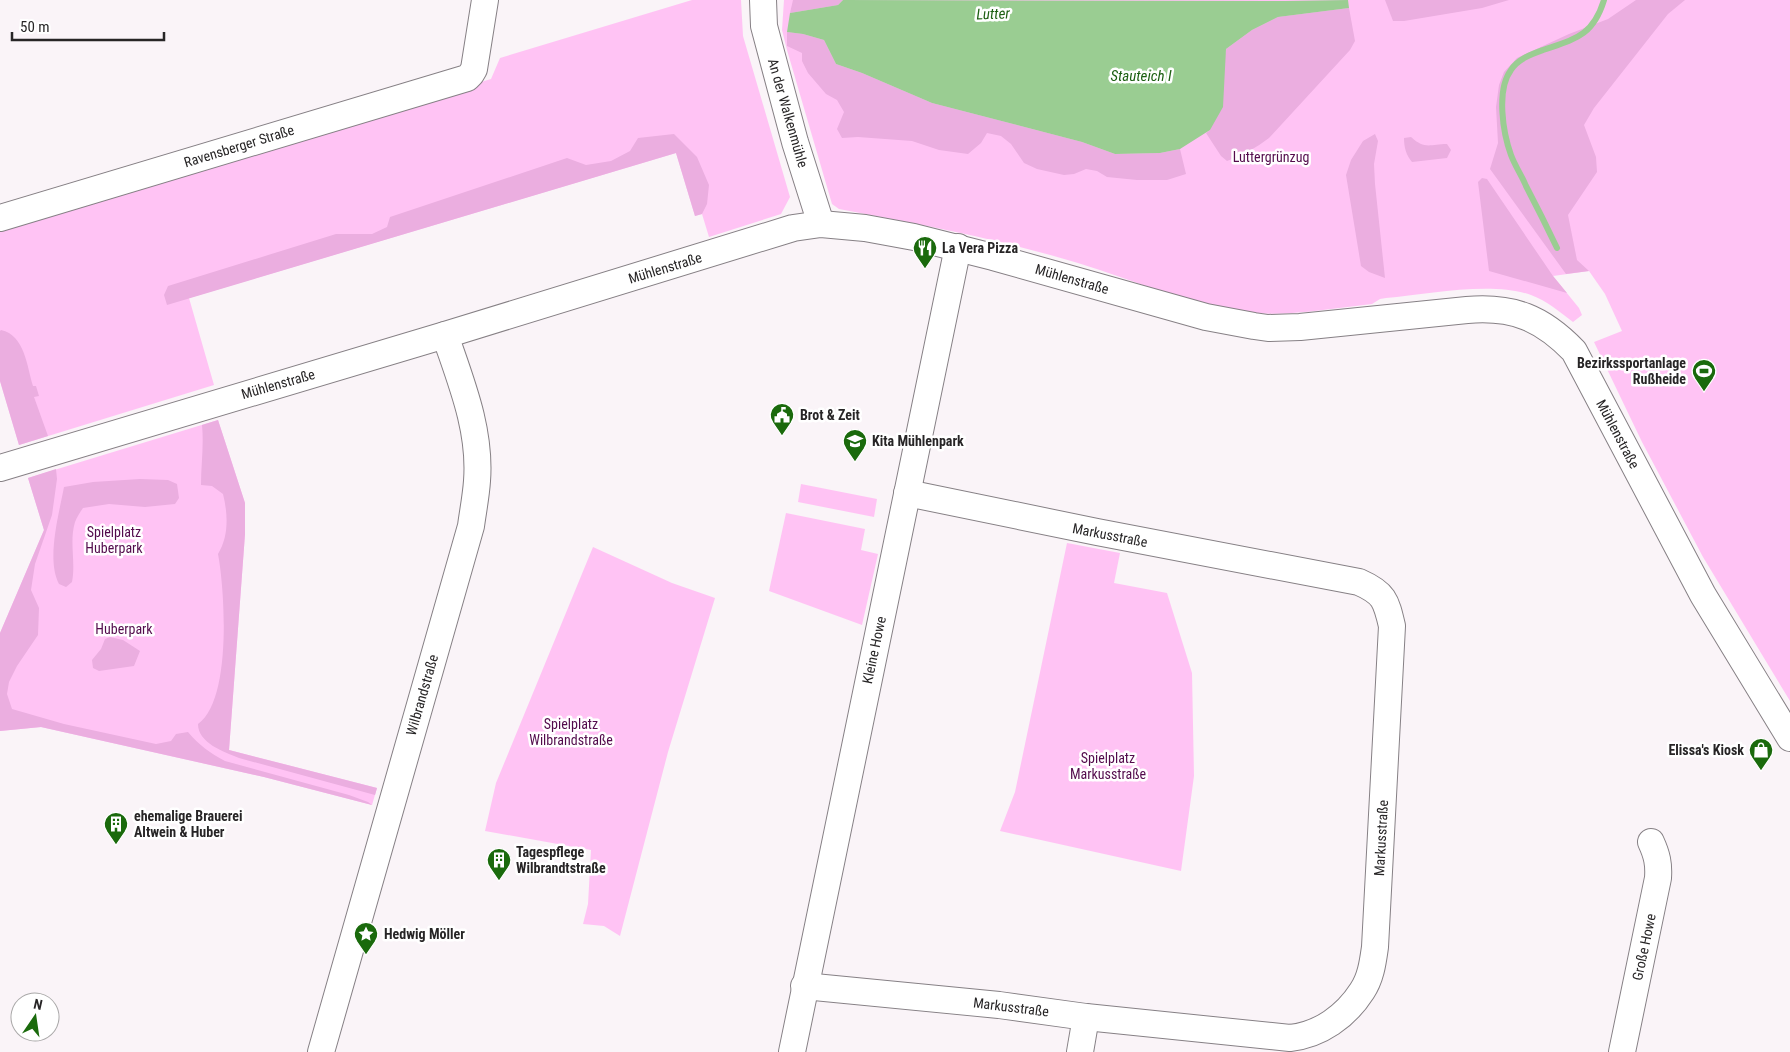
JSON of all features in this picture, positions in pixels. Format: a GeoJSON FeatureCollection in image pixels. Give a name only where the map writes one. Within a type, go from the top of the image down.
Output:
{"type":"FeatureCollection","features":[{"type":"Feature","properties":{"kind":"street","name":"Ravensberger Straße"},"geometry":{"type":"LineString","coordinates":[[0,218],[467,78],[474,69],[485,0]]}},
{"type":"Feature","properties":{"kind":"street","name":"An der Walkenmühle"},"geometry":{"type":"LineString","coordinates":[[763,0],[764,26],[795,142],[821,224]]}},
{"type":"Feature","properties":{"kind":"street","name":"Mühlenstraße"},"geometry":{"type":"LineString","coordinates":[[0,468],[445,335],[793,228],[821,224],[866,228],[958,247],[1206,317],[1268,328],[1489,308],[1503,310],[1527,317],[1549,330],[1574,352],[1703,595],[1790,738]]}},
{"type":"Feature","properties":{"kind":"street","name":"Kleine Howe"},"geometry":{"type":"LineString","coordinates":[[792,1052],[804,986],[958,247]]}},
{"type":"Feature","properties":{"kind":"street","name":"Wilbrandstraße"},"geometry":{"type":"LineString","coordinates":[[320,1052],[470,526],[478,480],[476,442],[470,407],[445,335]]}},
{"type":"Feature","properties":{"kind":"street","name":"Markusstraße"},"geometry":{"type":"LineString","coordinates":[[804,986],[999,1005],[1086,1017],[1290,1038],[1303,1037],[1329,1025],[1349,1008],[1363,990],[1372,966],[1376,939],[1392,626],[1387,604],[1375,589],[1359,582],[1097,532],[907,493]]}},
{"type":"Feature","properties":{"kind":"street","name":"Große Howe"},"geometry":{"type":"LineString","coordinates":[[1622,1052],[1658,878],[1659,866],[1651,842]]}},
{"type":"Feature","properties":{"kind":"street"},"geometry":{"type":"LineString","coordinates":[[1080,1052],[1086,1017]]}},
{"type":"Feature","properties":{"kind":"green space"},"geometry":{"type":"Polygon","coordinates":[[[692,0],[741,0],[743,36],[790,197],[781,214],[709,237],[702,214],[695,216],[676,153],[189,298],[214,385],[19,445],[0,381],[0,225],[491,79],[500,58],[692,0]]]}},
{"type":"Feature","properties":{"kind":"green space","name":"Luttergrünzug"},"geometry":{"type":"Polygon","coordinates":[[[784,0],[1790,0],[1790,701],[1703,557],[1642,442],[1594,342],[1622,331],[1605,294],[1589,271],[1553,276],[1579,308],[1582,315],[1573,322],[1537,297],[1498,289],[1460,290],[1386,298],[1372,304],[1314,311],[1256,313],[1233,310],[1188,299],[1078,263],[989,239],[839,209],[832,204],[787,50],[782,30],[784,0]]]}},
{"type":"Feature","properties":{"kind":"green space","name":"Huberpark"},"geometry":{"type":"Polygon","coordinates":[[[218,420],[245,503],[245,534],[229,750],[377,788],[372,805],[264,777],[41,727],[0,731],[0,633],[44,530],[28,478],[218,420]]]}},
{"type":"Feature","properties":{"kind":"green space"},"geometry":{"type":"Polygon","coordinates":[[[801,484],[877,499],[874,517],[798,502],[801,484]]]}},
{"type":"Feature","properties":{"kind":"green space"},"geometry":{"type":"Polygon","coordinates":[[[786,513],[865,529],[861,550],[878,554],[862,625],[769,591],[786,513]]]}},
{"type":"Feature","properties":{"kind":"green space","name":"Spielplatz Markusstraße"},"geometry":{"type":"Polygon","coordinates":[[[1067,543],[1120,553],[1114,583],[1167,593],[1192,673],[1194,776],[1181,871],[1000,831],[1015,792],[1067,543]]]}},
{"type":"Feature","properties":{"kind":"green space","name":"Spielplatz Wilbrandstraße"},"geometry":{"type":"Polygon","coordinates":[[[593,547],[672,583],[715,598],[668,752],[620,936],[604,926],[583,924],[588,904],[591,850],[485,831],[496,783],[593,547]]]}},
{"type":"Feature","properties":{"kind":"shaded area"},"geometry":{"type":"Polygon","coordinates":[[[793,0],[843,0],[838,5],[790,13],[793,0]]]}},
{"type":"Feature","properties":{"kind":"shaded area"},"geometry":{"type":"Polygon","coordinates":[[[1385,0],[1509,0],[1482,8],[1404,21],[1393,21],[1385,0]]]}},
{"type":"Feature","properties":{"kind":"shaded area"},"geometry":{"type":"Polygon","coordinates":[[[1636,0],[1685,0],[1668,14],[1594,108],[1584,125],[1596,157],[1597,172],[1568,215],[1577,260],[1589,271],[1566,274],[1490,169],[1498,143],[1496,107],[1499,85],[1504,72],[1517,58],[1569,34],[1608,19],[1636,0]]]}},
{"type":"Feature","properties":{"kind":"shaded area"},"geometry":{"type":"Polygon","coordinates":[[[1349,8],[1355,41],[1350,50],[1269,138],[1249,151],[1227,161],[1221,156],[1206,133],[1210,130],[1226,49],[1252,30],[1278,17],[1349,8]]]}},
{"type":"Feature","properties":{"kind":"shaded area"},"geometry":{"type":"Polygon","coordinates":[[[787,32],[824,40],[836,64],[932,103],[1082,142],[1115,154],[1160,153],[1180,149],[1186,174],[1167,180],[1107,177],[1097,171],[1086,169],[1074,174],[1064,175],[1037,169],[1024,163],[1011,144],[1001,136],[987,133],[981,143],[968,154],[939,150],[912,141],[858,137],[842,138],[837,129],[844,112],[837,100],[826,94],[808,73],[802,61],[802,53],[787,46],[787,32]]]}},
{"type":"Feature","properties":{"kind":"shaded area"},"geometry":{"type":"Polygon","coordinates":[[[674,134],[697,157],[709,185],[707,204],[702,214],[695,216],[676,153],[167,305],[164,295],[168,286],[336,234],[372,234],[387,227],[390,217],[567,158],[586,165],[611,161],[630,151],[638,138],[674,134]]]}},
{"type":"Feature","properties":{"kind":"shaded area"},"geometry":{"type":"Polygon","coordinates":[[[1375,134],[1378,141],[1374,164],[1375,184],[1385,278],[1369,272],[1361,266],[1346,175],[1351,160],[1363,141],[1375,134]]]}},
{"type":"Feature","properties":{"kind":"shaded area"},"geometry":{"type":"Polygon","coordinates":[[[1411,137],[1424,145],[1447,144],[1451,150],[1447,158],[1412,162],[1407,154],[1404,141],[1404,138],[1411,137]]]}},
{"type":"Feature","properties":{"kind":"shaded area"},"geometry":{"type":"Polygon","coordinates":[[[1482,178],[1487,179],[1553,276],[1567,293],[1489,271],[1478,182],[1482,178]]]}},
{"type":"Feature","properties":{"kind":"shaded area"},"geometry":{"type":"Polygon","coordinates":[[[1,330],[15,338],[24,353],[33,386],[36,386],[39,396],[34,397],[48,436],[19,445],[0,381],[1,330]]]}},
{"type":"Feature","properties":{"kind":"shaded area"},"geometry":{"type":"Polygon","coordinates":[[[218,420],[245,503],[245,534],[229,750],[377,788],[375,795],[239,758],[207,742],[199,731],[198,724],[209,711],[216,693],[221,669],[223,644],[223,593],[218,554],[226,532],[226,509],[223,494],[212,486],[201,485],[202,425],[218,420]]]}},
{"type":"Feature","properties":{"kind":"shaded area"},"geometry":{"type":"Polygon","coordinates":[[[56,469],[57,479],[52,515],[35,564],[31,590],[39,608],[38,635],[17,666],[9,682],[7,694],[12,709],[64,724],[156,744],[171,741],[176,734],[188,732],[196,741],[225,761],[349,795],[372,805],[264,777],[41,727],[0,731],[0,633],[44,530],[28,478],[56,469]]]}},
{"type":"Feature","properties":{"kind":"shaded area"},"geometry":{"type":"Polygon","coordinates":[[[140,479],[168,480],[177,484],[179,498],[175,504],[145,507],[109,504],[83,508],[73,530],[72,582],[66,587],[59,584],[55,574],[54,550],[64,487],[93,482],[140,479]]]}},
{"type":"Feature","properties":{"kind":"shaded area"},"geometry":{"type":"Polygon","coordinates":[[[110,637],[123,640],[140,651],[134,666],[99,671],[93,668],[92,660],[101,649],[105,639],[110,637]]]}},
{"type":"Feature","properties":{"kind":"water","name":"Stauteich I"},"geometry":{"type":"Polygon","coordinates":[[[843,0],[1348,0],[1349,8],[1278,17],[1252,30],[1226,49],[1223,107],[1210,130],[1180,149],[1160,153],[1115,154],[1082,142],[932,103],[836,64],[824,40],[787,32],[790,13],[838,5],[843,0]]]}},
{"type":"Feature","properties":{"kind":"waterway"},"geometry":{"type":"LineString","coordinates":[[1557,248],[1511,155],[1502,112],[1506,78],[1514,66],[1521,60],[1534,53],[1573,39],[1588,29],[1600,12],[1604,0]]}},
{"type":"Feature","properties":{"kind":"place","name":"La Vera Pizza"},"geometry":{"type":"Point","coordinates":[925,269]}},
{"type":"Feature","properties":{"kind":"place","name":"Bezirkssportanlage Rußheide"},"geometry":{"type":"Point","coordinates":[1704,392]}},
{"type":"Feature","properties":{"kind":"place","name":"Brot & Zeit"},"geometry":{"type":"Point","coordinates":[782,436]}},
{"type":"Feature","properties":{"kind":"place","name":"Kita Mühlenpark"},"geometry":{"type":"Point","coordinates":[855,462]}},
{"type":"Feature","properties":{"kind":"place","name":"Elissa's Kiosk"},"geometry":{"type":"Point","coordinates":[1761,771]}},
{"type":"Feature","properties":{"kind":"place","name":"ehemalige Brauerei Altwein & Huber"},"geometry":{"type":"Point","coordinates":[116,845]}},
{"type":"Feature","properties":{"kind":"place","name":"Tagespflege Wilbrandtstraße"},"geometry":{"type":"Point","coordinates":[499,881]}},
{"type":"Feature","properties":{"kind":"place","name":"Hedwig Möller"},"geometry":{"type":"Point","coordinates":[366,955]}},
{"type":"Feature","properties":{"kind":"water label","name":"Lutter"},"geometry":{"type":"Point","coordinates":[993,14]}},
{"type":"Feature","properties":{"kind":"park label","name":"Spielplatz Huberpark"},"geometry":{"type":"Point","coordinates":[114,540]}}]}
